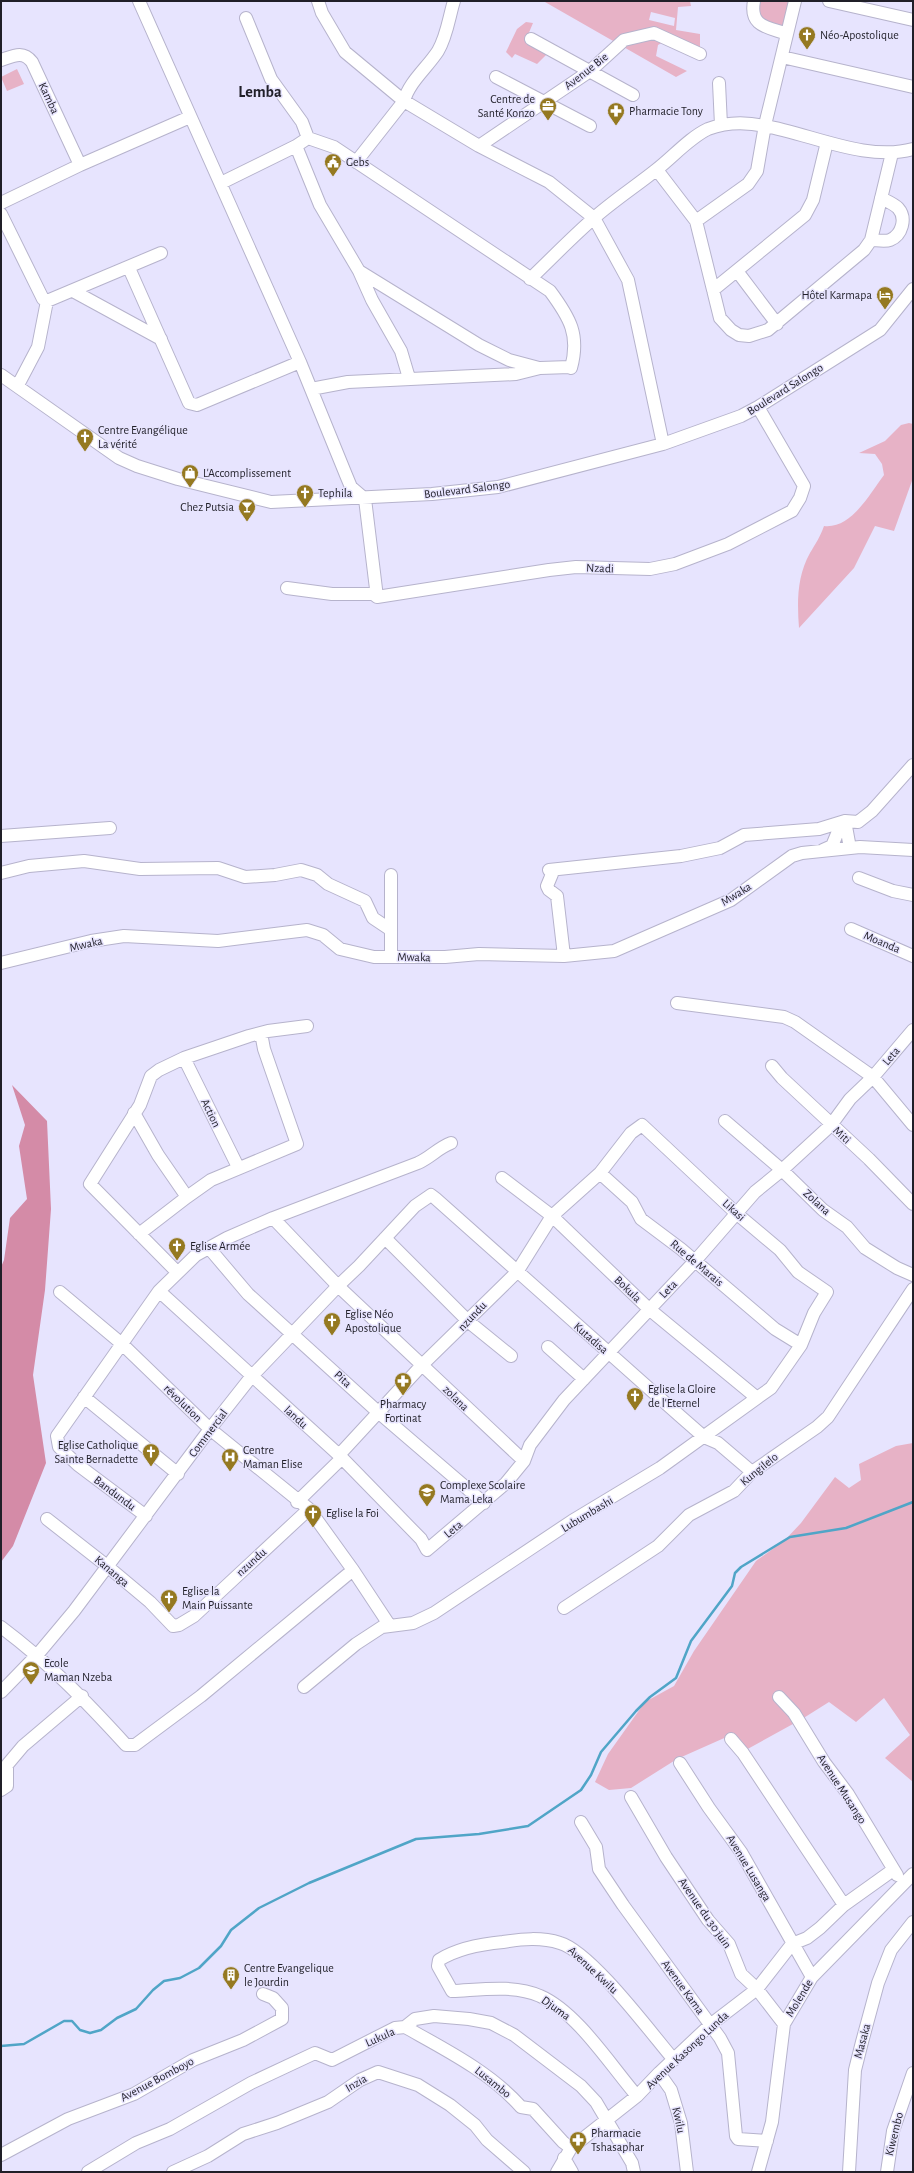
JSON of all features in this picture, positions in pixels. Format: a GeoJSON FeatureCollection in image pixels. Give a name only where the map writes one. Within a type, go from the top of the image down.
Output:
{"type":"FeatureCollection","features":[{"type":"Feature","properties":{"kind":"street"},"geometry":{"type":"LineString","coordinates":[[139,1],[300,362],[351,487],[365,498],[377,597]]}},
{"type":"Feature","properties":{"kind":"street"},"geometry":{"type":"LineString","coordinates":[[318,1],[322,13],[345,52],[404,102],[479,146],[549,182],[594,218],[628,280],[663,444]]}},
{"type":"Feature","properties":{"kind":"street"},"geometry":{"type":"LineString","coordinates":[[356,162],[404,102],[407,92],[442,43],[454,1]]}},
{"type":"Feature","properties":{"kind":"street"},"geometry":{"type":"LineString","coordinates":[[754,1],[753,10],[755,20],[762,26],[787,34]]}},
{"type":"Feature","properties":{"kind":"street"},"geometry":{"type":"LineString","coordinates":[[696,221],[748,184],[757,171],[765,126],[795,1]]}},
{"type":"Feature","properties":{"kind":"street"},"geometry":{"type":"LineString","coordinates":[[829,1],[855,4],[913,20]]}},
{"type":"Feature","properties":{"kind":"street"},"geometry":{"type":"LineString","coordinates":[[246,18],[270,79],[302,122],[308,138]]}},
{"type":"Feature","properties":{"kind":"street","name":"Avenue Bie"},"geometry":{"type":"LineString","coordinates":[[479,146],[590,71],[624,40],[654,33],[700,54]]}},
{"type":"Feature","properties":{"kind":"street"},"geometry":{"type":"LineString","coordinates":[[531,39],[633,95]]}},
{"type":"Feature","properties":{"kind":"street","name":"Kamba"},"geometry":{"type":"LineString","coordinates":[[1,60],[18,55],[28,56],[80,165]]}},
{"type":"Feature","properties":{"kind":"street"},"geometry":{"type":"LineString","coordinates":[[782,57],[913,87]]}},
{"type":"Feature","properties":{"kind":"street"},"geometry":{"type":"LineString","coordinates":[[496,77],[543,103],[590,126]]}},
{"type":"Feature","properties":{"kind":"street"},"geometry":{"type":"LineString","coordinates":[[719,83],[721,125]]}},
{"type":"Feature","properties":{"kind":"street"},"geometry":{"type":"LineString","coordinates":[[1,203],[80,165],[190,117]]}},
{"type":"Feature","properties":{"kind":"street"},"geometry":{"type":"LineString","coordinates":[[530,279],[594,218],[657,170],[699,134],[721,125],[738,123],[765,126],[827,142],[892,153],[913,149]]}},
{"type":"Feature","properties":{"kind":"street"},"geometry":{"type":"LineString","coordinates":[[221,183],[296,146],[308,138]]}},
{"type":"Feature","properties":{"kind":"street"},"geometry":{"type":"LineString","coordinates":[[308,138],[334,147],[550,291],[568,318],[575,339],[572,368],[540,368],[516,374],[348,382],[311,389]]}},
{"type":"Feature","properties":{"kind":"street"},"geometry":{"type":"LineString","coordinates":[[713,290],[805,215],[811,207],[827,142]]}},
{"type":"Feature","properties":{"kind":"street"},"geometry":{"type":"LineString","coordinates":[[296,146],[320,205],[359,271],[372,300],[400,351],[409,378]]}},
{"type":"Feature","properties":{"kind":"street"},"geometry":{"type":"LineString","coordinates":[[657,170],[696,221],[720,318],[731,330],[739,335],[759,334],[777,324],[864,250],[871,240],[892,153]]}},
{"type":"Feature","properties":{"kind":"street"},"geometry":{"type":"LineString","coordinates":[[871,240],[889,240],[896,236],[901,229],[903,220],[901,212],[897,206],[881,198]]}},
{"type":"Feature","properties":{"kind":"street"},"geometry":{"type":"LineString","coordinates":[[1,214],[43,299],[47,301]]}},
{"type":"Feature","properties":{"kind":"street"},"geometry":{"type":"LineString","coordinates":[[47,301],[129,268],[161,253]]}},
{"type":"Feature","properties":{"kind":"street"},"geometry":{"type":"LineString","coordinates":[[129,268],[189,403],[192,405],[197,405],[300,362]]}},
{"type":"Feature","properties":{"kind":"street"},"geometry":{"type":"LineString","coordinates":[[359,271],[479,345],[509,360],[540,368]]}},
{"type":"Feature","properties":{"kind":"street"},"geometry":{"type":"LineString","coordinates":[[737,271],[777,324]]}},
{"type":"Feature","properties":{"kind":"street","name":"Boulevard Salongo"},"geometry":{"type":"LineString","coordinates":[[1,374],[103,448],[137,466],[185,481],[271,502],[365,498],[498,487],[663,444],[741,416],[758,407],[880,330],[913,289]]}},
{"type":"Feature","properties":{"kind":"street"},"geometry":{"type":"LineString","coordinates":[[73,291],[161,339]]}},
{"type":"Feature","properties":{"kind":"street"},"geometry":{"type":"LineString","coordinates":[[18,385],[38,347],[47,301]]}},
{"type":"Feature","properties":{"kind":"street","name":"Nzadi"},"geometry":{"type":"LineString","coordinates":[[377,597],[561,568],[650,569],[674,564],[728,544],[792,511],[800,498],[804,486],[758,407]]}},
{"type":"Feature","properties":{"kind":"street"},"geometry":{"type":"LineString","coordinates":[[287,588],[332,594],[373,594],[377,597]]}},
{"type":"Feature","properties":{"kind":"street"},"geometry":{"type":"LineString","coordinates":[[564,956],[557,896],[549,890],[547,886],[552,878],[552,874],[549,870],[681,856],[720,848],[744,835],[819,829],[845,821],[858,822],[872,811],[913,765]]}},
{"type":"Feature","properties":{"kind":"street"},"geometry":{"type":"LineString","coordinates":[[845,821],[850,848]]}},
{"type":"Feature","properties":{"kind":"street"},"geometry":{"type":"LineString","coordinates":[[812,853],[832,846],[845,821]]}},
{"type":"Feature","properties":{"kind":"street"},"geometry":{"type":"LineString","coordinates":[[1,836],[110,828]]}},
{"type":"Feature","properties":{"kind":"street"},"geometry":{"type":"LineString","coordinates":[[812,853],[850,848],[878,847],[913,850]]}},
{"type":"Feature","properties":{"kind":"street","name":"Mwaka"},"geometry":{"type":"LineString","coordinates":[[1,962],[91,941],[124,936],[218,941],[307,930],[323,935],[340,949],[374,957],[564,956],[614,951],[731,900],[792,856],[802,853],[812,853]]}},
{"type":"Feature","properties":{"kind":"street"},"geometry":{"type":"LineString","coordinates":[[1,873],[29,866],[84,860],[118,867],[140,869],[218,868],[244,877],[275,875],[301,870],[316,875],[328,884],[365,901],[373,918],[391,930]]}},
{"type":"Feature","properties":{"kind":"street"},"geometry":{"type":"LineString","coordinates":[[391,875],[391,956]]}},
{"type":"Feature","properties":{"kind":"street"},"geometry":{"type":"LineString","coordinates":[[859,878],[892,891],[913,895]]}},
{"type":"Feature","properties":{"kind":"street","name":"Moanda"},"geometry":{"type":"LineString","coordinates":[[851,929],[913,956]]}},
{"type":"Feature","properties":{"kind":"street"},"geometry":{"type":"LineString","coordinates":[[677,1003],[784,1017],[795,1022],[873,1077],[913,1125]]}},
{"type":"Feature","properties":{"kind":"street"},"geometry":{"type":"LineString","coordinates":[[177,1272],[90,1184],[140,1105],[151,1076],[159,1070],[184,1058],[261,1033],[307,1026]]}},
{"type":"Feature","properties":{"kind":"street","name":"Leta"},"geometry":{"type":"LineString","coordinates":[[427,1550],[506,1483],[524,1461],[530,1445],[584,1379],[695,1261],[755,1192],[782,1170],[831,1125],[850,1099],[873,1077],[913,1032]]}},
{"type":"Feature","properties":{"kind":"street"},"geometry":{"type":"LineString","coordinates":[[140,1234],[211,1180],[238,1167],[297,1144],[264,1049],[261,1033]]}},
{"type":"Feature","properties":{"kind":"street","name":"Action"},"geometry":{"type":"LineString","coordinates":[[184,1058],[238,1167]]}},
{"type":"Feature","properties":{"kind":"street","name":"Miti"},"geometry":{"type":"LineString","coordinates":[[772,1066],[831,1125],[869,1159],[913,1204]]}},
{"type":"Feature","properties":{"kind":"street"},"geometry":{"type":"LineString","coordinates":[[134,1113],[158,1155],[187,1197]]}},
{"type":"Feature","properties":{"kind":"street","name":"Zolana"},"geometry":{"type":"LineString","coordinates":[[725,1121],[782,1170],[823,1210],[847,1227],[865,1248],[897,1268],[913,1275]]}},
{"type":"Feature","properties":{"kind":"street","name":"nzundu"},"geometry":{"type":"LineString","coordinates":[[297,1502],[340,1460],[339,1455],[422,1365],[469,1322],[490,1298],[517,1272],[552,1216],[600,1174],[631,1133],[642,1125]]}},
{"type":"Feature","properties":{"kind":"street","name":"Likasi"},"geometry":{"type":"LineString","coordinates":[[642,1125],[736,1213],[780,1250],[798,1272],[827,1292]]}},
{"type":"Feature","properties":{"kind":"street"},"geometry":{"type":"LineString","coordinates":[[178,1474],[84,1397],[159,1291],[196,1255],[209,1248],[273,1218],[418,1163],[426,1159],[440,1147],[451,1143]]}},
{"type":"Feature","properties":{"kind":"street","name":"Rue de Marais"},"geometry":{"type":"LineString","coordinates":[[600,1174],[632,1202],[641,1219],[695,1261],[775,1329],[801,1345]]}},
{"type":"Feature","properties":{"kind":"street","name":"Bokula"},"geometry":{"type":"LineString","coordinates":[[502,1178],[552,1216],[649,1309],[757,1398]]}},
{"type":"Feature","properties":{"kind":"street","name":"Commercial"},"geometry":{"type":"LineString","coordinates":[[1,1692],[38,1654],[146,1516],[210,1429],[252,1377],[415,1206],[426,1197],[431,1196],[435,1198]]}},
{"type":"Feature","properties":{"kind":"street","name":"Kutadisa"},"geometry":{"type":"LineString","coordinates":[[435,1198],[608,1353],[704,1436],[718,1443],[752,1472]]}},
{"type":"Feature","properties":{"kind":"street","name":"zolana"},"geometry":{"type":"LineString","coordinates":[[273,1218],[338,1286],[524,1461]]}},
{"type":"Feature","properties":{"kind":"street"},"geometry":{"type":"LineString","coordinates":[[385,1238],[469,1322],[511,1356]]}},
{"type":"Feature","properties":{"kind":"street","name":"Pita"},"geometry":{"type":"LineString","coordinates":[[209,1248],[236,1282],[292,1334],[378,1412],[484,1503]]}},
{"type":"Feature","properties":{"kind":"street","name":"Kungilelo"},"geometry":{"type":"LineString","coordinates":[[564,1608],[658,1546],[688,1515],[734,1491],[752,1472],[817,1428],[828,1417],[913,1289]]}},
{"type":"Feature","properties":{"kind":"street","name":"landu"},"geometry":{"type":"LineString","coordinates":[[159,1291],[339,1455],[421,1539],[427,1550]]}},
{"type":"Feature","properties":{"kind":"street","name":"révolution"},"geometry":{"type":"LineString","coordinates":[[60,1292],[122,1344],[210,1429],[297,1502],[309,1509]]}},
{"type":"Feature","properties":{"kind":"street","name":"Lubumbashi"},"geometry":{"type":"LineString","coordinates":[[304,1687],[356,1644],[382,1627],[413,1623],[434,1612],[572,1521],[660,1468],[771,1388],[801,1345],[814,1313],[827,1292]]}},
{"type":"Feature","properties":{"kind":"street"},"geometry":{"type":"LineString","coordinates":[[548,1347],[584,1379]]}},
{"type":"Feature","properties":{"kind":"street","name":"Bandundu"},"geometry":{"type":"LineString","coordinates":[[84,1397],[58,1433],[56,1441],[59,1447],[78,1465],[146,1516]]}},
{"type":"Feature","properties":{"kind":"street"},"geometry":{"type":"LineString","coordinates":[[309,1509],[354,1570],[390,1626]]}},
{"type":"Feature","properties":{"kind":"street","name":"nzundu"},"geometry":{"type":"LineString","coordinates":[[173,1626],[179,1625],[194,1616],[309,1509]]}},
{"type":"Feature","properties":{"kind":"street","name":"Kananga"},"geometry":{"type":"LineString","coordinates":[[47,1519],[150,1602],[173,1626]]}},
{"type":"Feature","properties":{"kind":"street"},"geometry":{"type":"LineString","coordinates":[[1,1627],[38,1654],[82,1696],[126,1745],[135,1746],[201,1696],[354,1570]]}},
{"type":"Feature","properties":{"kind":"street"},"geometry":{"type":"LineString","coordinates":[[1,1790],[7,1786],[7,1765],[23,1746],[82,1696]]}},
{"type":"Feature","properties":{"kind":"street","name":"Avenue Musango"},"geometry":{"type":"LineString","coordinates":[[779,1697],[794,1713],[824,1762],[848,1794],[893,1870],[903,1882]]}},
{"type":"Feature","properties":{"kind":"street"},"geometry":{"type":"LineString","coordinates":[[731,1739],[844,1905]]}},
{"type":"Feature","properties":{"kind":"street","name":"Avenue Lusanga"},"geometry":{"type":"LineString","coordinates":[[680,1763],[709,1808],[741,1852],[812,1977]]}},
{"type":"Feature","properties":{"kind":"street","name":"Avenue du 30 juin"},"geometry":{"type":"LineString","coordinates":[[631,1797],[666,1857],[704,1914],[729,1944],[741,1974],[758,1989],[784,2024]]}},
{"type":"Feature","properties":{"kind":"street","name":"Avenue Kama"},"geometry":{"type":"LineString","coordinates":[[581,1822],[596,1847],[600,1869],[623,1905],[728,2052],[736,2136],[738,2139],[767,2141]]}},
{"type":"Feature","properties":{"kind":"street","name":"Avenue Kasongo Lunda"},"geometry":{"type":"LineString","coordinates":[[557,2172],[568,2153],[637,2096],[658,2073],[674,2060],[710,2025],[758,1989],[792,1944],[806,1938],[820,1928],[844,1905],[893,1870]]}},
{"type":"Feature","properties":{"kind":"street","name":"Molende"},"geometry":{"type":"LineString","coordinates":[[758,2172],[772,2122],[784,2024],[812,1977],[903,1882],[913,1874]]}},
{"type":"Feature","properties":{"kind":"street","name":"Masaka"},"geometry":{"type":"LineString","coordinates":[[849,2172],[855,2070],[862,2042],[878,1983],[891,1950],[913,1922]]}},
{"type":"Feature","properties":{"kind":"street","name":"Avenue Kwilu"},"geometry":{"type":"LineString","coordinates":[[439,1960],[450,1952],[487,1944],[528,1938],[560,1943],[571,1947],[620,1995],[674,2060]]}},
{"type":"Feature","properties":{"kind":"street","name":"Djuma"},"geometry":{"type":"LineString","coordinates":[[439,1960],[438,1966],[452,1991],[500,1990],[526,1992],[540,1996],[577,2024],[637,2096]]}},
{"type":"Feature","properties":{"kind":"street","name":"Avenue Bomboyo"},"geometry":{"type":"LineString","coordinates":[[1,2155],[68,2119],[134,2094],[193,2060],[243,2040],[282,2019],[282,2008],[273,1998],[263,1994]]}},
{"type":"Feature","properties":{"kind":"street","name":"Lukula"},"geometry":{"type":"LineString","coordinates":[[88,2172],[136,2143],[170,2129],[281,2068],[315,2053],[327,2059],[337,2058],[353,2048],[367,2043],[395,2028],[405,2027],[415,2019],[434,2016],[470,2019],[490,2023],[514,2035],[581,2086],[596,2102],[632,2163],[634,2172]]}},
{"type":"Feature","properties":{"kind":"street","name":"Lusambo"},"geometry":{"type":"LineString","coordinates":[[405,2027],[474,2067],[514,2099],[521,2108],[533,2109],[563,2142],[568,2153],[572,2172]]}},
{"type":"Feature","properties":{"kind":"street","name":"Inzia"},"geometry":{"type":"LineString","coordinates":[[173,2172],[208,2156],[243,2134],[277,2123],[328,2102],[360,2080],[378,2072],[418,2085],[450,2105],[475,2125],[487,2140],[524,2172]]}},
{"type":"Feature","properties":{"kind":"street","name":"Kwilu"},"geometry":{"type":"LineString","coordinates":[[658,2073],[671,2090],[681,2123],[687,2172]]}},
{"type":"Feature","properties":{"kind":"street","name":"Kiwembo"},"geometry":{"type":"LineString","coordinates":[[887,2172],[892,2131],[913,2073]]}},
{"type":"Feature","properties":{"kind":"shaded area"},"geometry":{"type":"Polygon","coordinates":[[[690,1],[691,6],[678,7],[676,30],[700,34],[700,50],[672,37],[658,45],[656,56],[687,71],[676,77],[545,2],[690,1]],[[651,12],[649,20],[674,26],[675,18],[651,12]]]}},
{"type":"Feature","properties":{"kind":"shaded area"},"geometry":{"type":"Polygon","coordinates":[[[761,1],[791,1],[784,29],[767,24],[759,16],[758,5],[761,1]]]}},
{"type":"Feature","properties":{"kind":"shaded area"},"geometry":{"type":"Polygon","coordinates":[[[526,22],[533,23],[525,42],[547,54],[537,64],[515,54],[512,58],[506,52],[517,29],[526,22]]]}},
{"type":"Feature","properties":{"kind":"shaded area"},"geometry":{"type":"Polygon","coordinates":[[[17,69],[24,84],[7,91],[1,77],[17,69]]]}},
{"type":"Feature","properties":{"kind":"shaded area"},"geometry":{"type":"Polygon","coordinates":[[[909,423],[913,424],[913,478],[894,531],[875,526],[854,568],[799,628],[798,599],[800,580],[810,553],[824,526],[843,522],[851,516],[866,501],[884,475],[882,464],[875,454],[859,453],[885,441],[901,425],[909,423]]]}},
{"type":"Feature","properties":{"kind":"shaded area"},"geometry":{"type":"Polygon","coordinates":[[[12,1085],[47,1121],[51,1209],[45,1290],[33,1375],[46,1463],[13,1546],[1,1562],[1,1267],[4,1260],[10,1218],[27,1199],[19,1146],[25,1125],[12,1085]]]}},
{"type":"Feature","properties":{"kind":"shaded area"},"geometry":{"type":"Polygon","coordinates":[[[913,1443],[913,1782],[885,1758],[910,1735],[884,1698],[856,1722],[829,1702],[802,1719],[744,1751],[731,1735],[677,1759],[631,1788],[609,1790],[595,1782],[608,1754],[645,1702],[674,1686],[694,1651],[756,1561],[785,1540],[801,1523],[835,1477],[849,1488],[861,1480],[859,1464],[896,1446],[913,1443]]]}},
{"type":"Feature","properties":{"kind":"waterway"},"geometry":{"type":"LineString","coordinates":[[1,2046],[24,2044],[64,2021],[72,2021],[80,2030],[90,2033],[101,2030],[117,2018],[136,2009],[153,1990],[164,1981],[180,1978],[199,1968],[221,1946],[231,1930],[259,1908],[309,1883],[416,1839],[479,1834],[528,1826],[581,1790],[591,1775],[601,1752],[650,1697],[676,1678],[691,1641],[732,1586],[735,1573],[741,1567],[790,1537],[846,1528],[913,1502]]}},
{"type":"Feature","properties":{"kind":"place","name":"Néo-Apostolique"},"geometry":{"type":"Point","coordinates":[807,50]}},
{"type":"Feature","properties":{"kind":"place","name":"Centre de Santé Konzo"},"geometry":{"type":"Point","coordinates":[548,121]}},
{"type":"Feature","properties":{"kind":"place","name":"Pharmacie Tony"},"geometry":{"type":"Point","coordinates":[616,126]}},
{"type":"Feature","properties":{"kind":"place","name":"Gebs"},"geometry":{"type":"Point","coordinates":[333,177]}},
{"type":"Feature","properties":{"kind":"place","name":"Hôtel Karmapa"},"geometry":{"type":"Point","coordinates":[885,310]}},
{"type":"Feature","properties":{"kind":"place","name":"Centre Evangélique La vérité"},"geometry":{"type":"Point","coordinates":[85,452]}},
{"type":"Feature","properties":{"kind":"place","name":"L'Accomplissement"},"geometry":{"type":"Point","coordinates":[190,488]}},
{"type":"Feature","properties":{"kind":"place","name":"Tephila"},"geometry":{"type":"Point","coordinates":[305,508]}},
{"type":"Feature","properties":{"kind":"place","name":"Chez Putsia"},"geometry":{"type":"Point","coordinates":[247,522]}},
{"type":"Feature","properties":{"kind":"place","name":"Eglise Armée"},"geometry":{"type":"Point","coordinates":[177,1261]}},
{"type":"Feature","properties":{"kind":"place","name":"Eglise Néo Apostolique"},"geometry":{"type":"Point","coordinates":[332,1336]}},
{"type":"Feature","properties":{"kind":"place","name":"Pharmacy Fortinat"},"geometry":{"type":"Point","coordinates":[403,1396]}},
{"type":"Feature","properties":{"kind":"place","name":"Eglise la Gloire de l'Eternel"},"geometry":{"type":"Point","coordinates":[635,1411]}},
{"type":"Feature","properties":{"kind":"place","name":"Eglise Catholique Sainte Bernadette"},"geometry":{"type":"Point","coordinates":[151,1467]}},
{"type":"Feature","properties":{"kind":"place","name":"Centre Maman Elise"},"geometry":{"type":"Point","coordinates":[230,1472]}},
{"type":"Feature","properties":{"kind":"place","name":"Complexe Scolaire Mama Leka"},"geometry":{"type":"Point","coordinates":[427,1507]}},
{"type":"Feature","properties":{"kind":"place","name":"Eglise la Foi"},"geometry":{"type":"Point","coordinates":[313,1528]}},
{"type":"Feature","properties":{"kind":"place","name":"Eglise la Main Puissante"},"geometry":{"type":"Point","coordinates":[169,1613]}},
{"type":"Feature","properties":{"kind":"place","name":"Ecole Maman Nzeba"},"geometry":{"type":"Point","coordinates":[31,1685]}},
{"type":"Feature","properties":{"kind":"place","name":"Centre Evangelique le Jourdin"},"geometry":{"type":"Point","coordinates":[231,1990]}},
{"type":"Feature","properties":{"kind":"place","name":"Pharmacie Tshasaphar"},"geometry":{"type":"Point","coordinates":[578,2155]}},
{"type":"Feature","properties":{"kind":"district","name":"Lemba"},"geometry":{"type":"Point","coordinates":[260,91]}}]}
